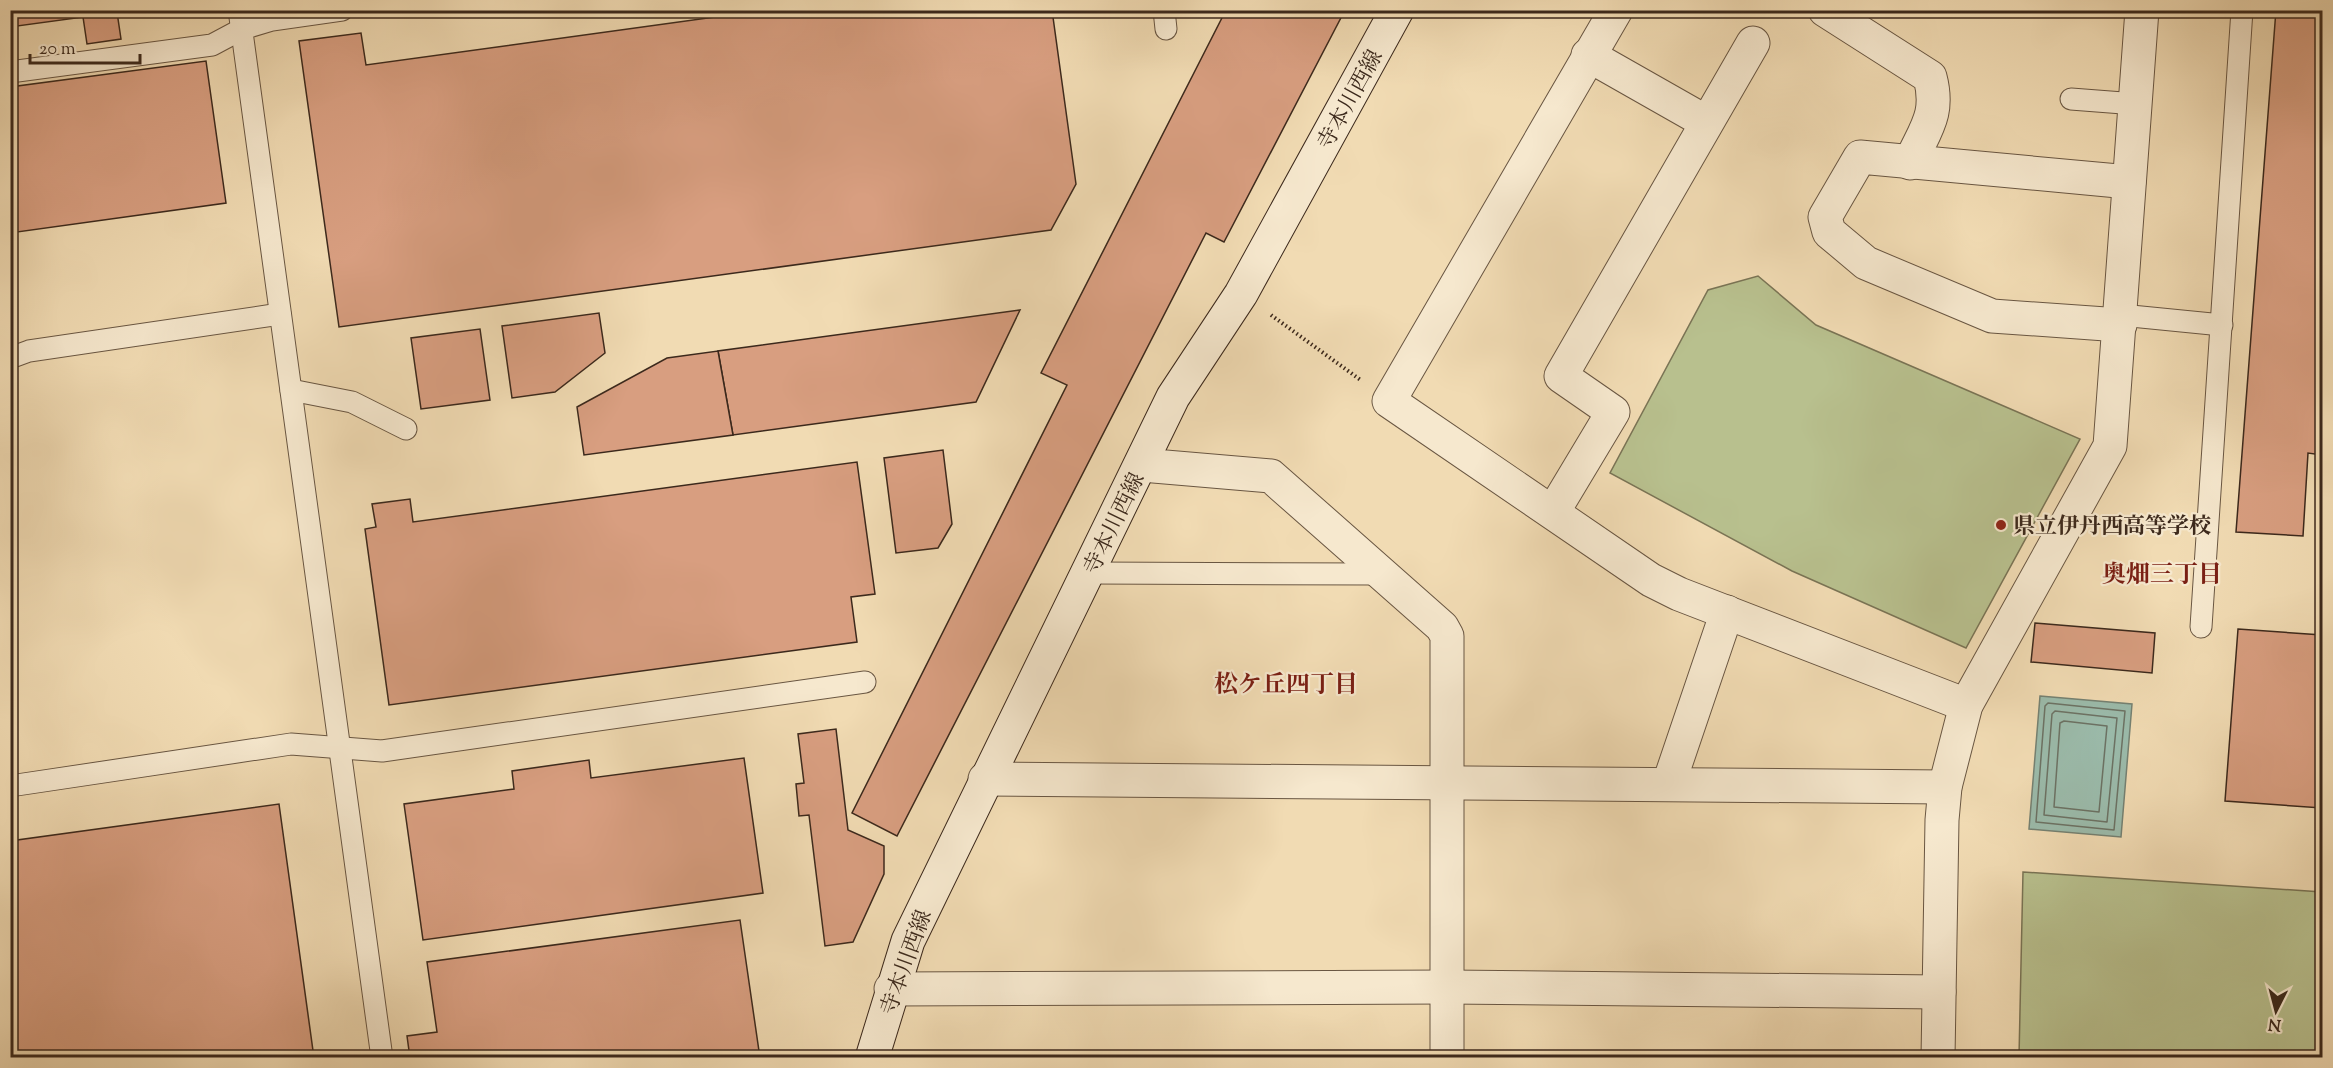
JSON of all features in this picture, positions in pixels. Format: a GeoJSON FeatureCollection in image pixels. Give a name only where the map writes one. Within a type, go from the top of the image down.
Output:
{"type":"FeatureCollection","features":[{"type":"Feature","properties":{"kind":"street","name":"寺本川西線"},"geometry":{"type":"LineString","coordinates":[[872,1058],[891,989],[908,941],[985,779],[1142,465],[1173,397],[1241,294],[1398,10]]}},
{"type":"Feature","properties":{"kind":"street"},"geometry":{"type":"LineString","coordinates":[[1616,10],[1389,400],[1651,580],[1966,705]]}},
{"type":"Feature","properties":{"kind":"street"},"geometry":{"type":"LineString","coordinates":[[1825,10],[1930,77],[1936,98],[1935,109],[1910,163]]}},
{"type":"Feature","properties":{"kind":"street"},"geometry":{"type":"LineString","coordinates":[[1938,1058],[1941,820],[1945,787],[1966,705],[2110,446],[2142,10]]}},
{"type":"Feature","properties":{"kind":"street"},"geometry":{"type":"LineString","coordinates":[[1553,512],[1613,412],[1561,376],[1753,43]]}},
{"type":"Feature","properties":{"kind":"street"},"geometry":{"type":"LineString","coordinates":[[1588,55],[1706,122]]}},
{"type":"Feature","properties":{"kind":"street"},"geometry":{"type":"LineString","coordinates":[[2121,320],[1992,316],[1866,263],[1829,232],[1825,217],[1860,157],[2129,182]]}},
{"type":"Feature","properties":{"kind":"street"},"geometry":{"type":"LineString","coordinates":[[1142,465],[1270,476],[1378,574],[1442,627],[1447,636],[1448,1058]]}},
{"type":"Feature","properties":{"kind":"street"},"geometry":{"type":"LineString","coordinates":[[1669,783],[1728,612]]}},
{"type":"Feature","properties":{"kind":"street"},"geometry":{"type":"LineString","coordinates":[[985,779],[1945,787]]}},
{"type":"Feature","properties":{"kind":"street"},"geometry":{"type":"LineString","coordinates":[[891,989],[1448,987],[1939,992]]}},
{"type":"Feature","properties":{"kind":"lane"},"geometry":{"type":"LineString","coordinates":[[10,72],[212,45],[240,20],[272,20],[342,10]]}},
{"type":"Feature","properties":{"kind":"lane"},"geometry":{"type":"LineString","coordinates":[[2201,627],[2241,10]]}},
{"type":"Feature","properties":{"kind":"lane"},"geometry":{"type":"LineString","coordinates":[[240,20],[382,1058]]}},
{"type":"Feature","properties":{"kind":"lane"},"geometry":{"type":"LineString","coordinates":[[2071,99],[2136,104]]}},
{"type":"Feature","properties":{"kind":"lane"},"geometry":{"type":"LineString","coordinates":[[10,358],[29,351],[280,314]]}},
{"type":"Feature","properties":{"kind":"lane"},"geometry":{"type":"LineString","coordinates":[[2121,320],[2222,325]]}},
{"type":"Feature","properties":{"kind":"lane"},"geometry":{"type":"LineString","coordinates":[[291,390],[352,402],[406,429]]}},
{"type":"Feature","properties":{"kind":"lane"},"geometry":{"type":"LineString","coordinates":[[1089,573],[1378,574]]}},
{"type":"Feature","properties":{"kind":"lane"},"geometry":{"type":"LineString","coordinates":[[10,786],[291,744],[382,751],[866,682]]}},
{"type":"Feature","properties":{"kind":"path"},"geometry":{"type":"LineString","coordinates":[[1241,294],[1389,400]]}},
{"type":"Feature","properties":{"kind":"green space"},"geometry":{"type":"Polygon","coordinates":[[[1758,276],[1816,325],[2080,439],[1966,648],[1792,571],[1610,473],[1708,290],[1758,276]]]}},
{"type":"Feature","properties":{"kind":"green space"},"geometry":{"type":"Polygon","coordinates":[[[2023,872],[2322,892],[2322,1057],[2019,1057],[2023,872]]]}},
{"type":"Feature","properties":{"kind":"water"},"geometry":{"type":"Polygon","coordinates":[[[2040,696],[2132,704],[2121,837],[2029,829],[2040,696]]]}},
{"type":"Feature","properties":{"kind":"building"},"geometry":{"type":"Polygon","coordinates":[[[10,10],[129,10],[117,12],[121,39],[87,44],[83,17],[10,27],[10,10]]]}},
{"type":"Feature","properties":{"kind":"building"},"geometry":{"type":"Polygon","coordinates":[[[766,10],[1052,10],[1076,184],[1051,230],[339,327],[299,41],[361,33],[366,65],[766,10]]]}},
{"type":"Feature","properties":{"kind":"building"},"geometry":{"type":"Polygon","coordinates":[[[1226,10],[1345,10],[1224,242],[1206,233],[897,836],[852,813],[1067,385],[1041,373],[1226,10]]]}},
{"type":"Feature","properties":{"kind":"building"},"geometry":{"type":"Polygon","coordinates":[[[2276,10],[2322,10],[2322,455],[2308,453],[2303,536],[2236,532],[2276,10]]]}},
{"type":"Feature","properties":{"kind":"building"},"geometry":{"type":"Polygon","coordinates":[[[206,61],[226,203],[10,233],[10,87],[206,61]]]}},
{"type":"Feature","properties":{"kind":"building"},"geometry":{"type":"Polygon","coordinates":[[[1020,310],[976,402],[733,435],[718,351],[1020,310]]]}},
{"type":"Feature","properties":{"kind":"building"},"geometry":{"type":"Polygon","coordinates":[[[599,313],[605,353],[555,392],[512,398],[502,326],[599,313]]]}},
{"type":"Feature","properties":{"kind":"building"},"geometry":{"type":"Polygon","coordinates":[[[480,329],[490,400],[421,409],[411,338],[480,329]]]}},
{"type":"Feature","properties":{"kind":"building"},"geometry":{"type":"Polygon","coordinates":[[[718,351],[733,435],[584,455],[577,407],[667,358],[718,351]]]}},
{"type":"Feature","properties":{"kind":"building"},"geometry":{"type":"Polygon","coordinates":[[[943,450],[952,524],[938,548],[896,553],[884,458],[943,450]]]}},
{"type":"Feature","properties":{"kind":"building"},"geometry":{"type":"Polygon","coordinates":[[[857,462],[875,594],[851,597],[857,642],[389,705],[365,529],[376,527],[372,504],[410,499],[413,522],[857,462]]]}},
{"type":"Feature","properties":{"kind":"building"},"geometry":{"type":"Polygon","coordinates":[[[2035,623],[2155,633],[2152,673],[2031,662],[2035,623]]]}},
{"type":"Feature","properties":{"kind":"building"},"geometry":{"type":"Polygon","coordinates":[[[2238,629],[2322,635],[2322,808],[2225,801],[2238,629]]]}},
{"type":"Feature","properties":{"kind":"building"},"geometry":{"type":"Polygon","coordinates":[[[836,729],[848,830],[884,846],[884,874],[853,942],[825,946],[809,815],[799,816],[796,784],[804,783],[798,734],[836,729]]]}},
{"type":"Feature","properties":{"kind":"building"},"geometry":{"type":"Polygon","coordinates":[[[744,758],[763,893],[423,940],[404,804],[514,789],[512,771],[589,760],[591,778],[744,758]]]}},
{"type":"Feature","properties":{"kind":"building"},"geometry":{"type":"Polygon","coordinates":[[[279,804],[314,1058],[10,1058],[10,841],[279,804]]]}},
{"type":"Feature","properties":{"kind":"building"},"geometry":{"type":"Polygon","coordinates":[[[740,920],[760,1058],[410,1058],[407,1036],[437,1032],[427,962],[740,920]]]}},
{"type":"Feature","properties":{"kind":"place","name":"県立伊丹西高等学校"},"geometry":{"type":"Point","coordinates":[2001,525]}},
{"type":"Feature","properties":{"kind":"district","name":"奥畑三丁目"},"geometry":{"type":"Point","coordinates":[2162,574]}},
{"type":"Feature","properties":{"kind":"district","name":"松ケ丘四丁目"},"geometry":{"type":"Point","coordinates":[1286,684]}}]}
